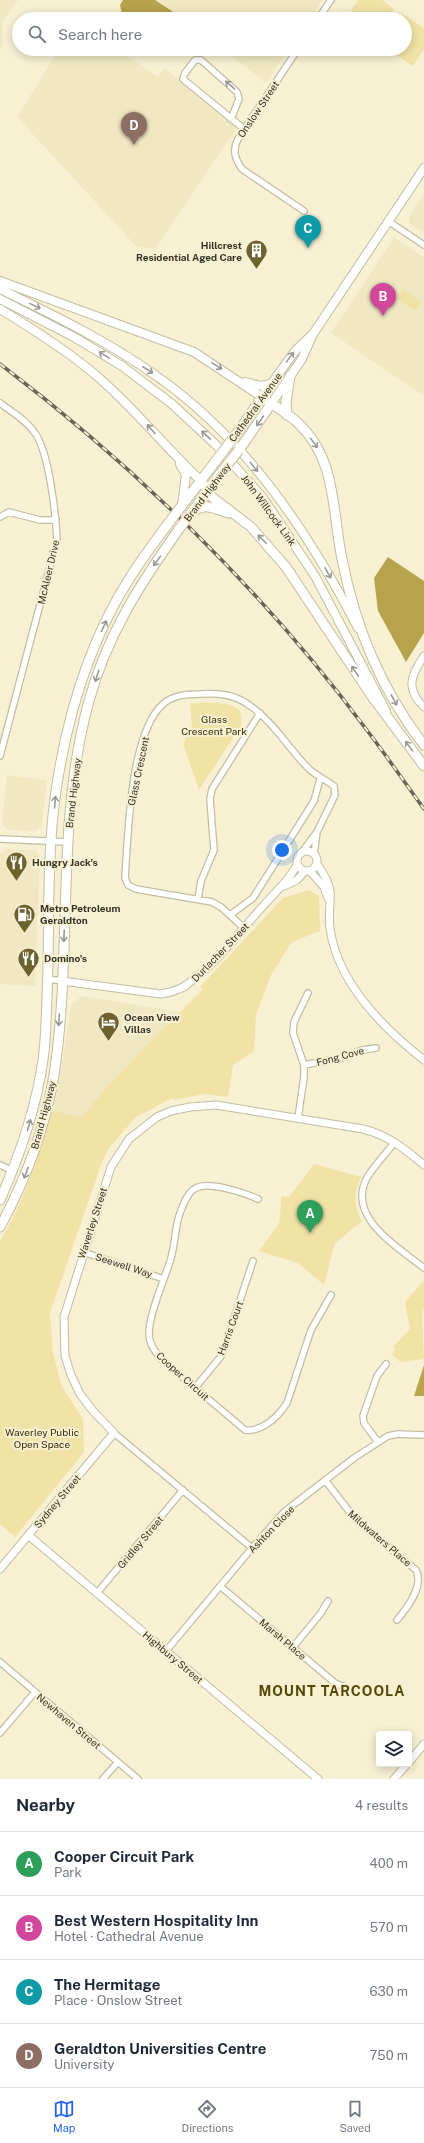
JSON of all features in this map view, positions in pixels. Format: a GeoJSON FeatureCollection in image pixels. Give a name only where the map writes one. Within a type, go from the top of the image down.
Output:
{"type":"FeatureCollection","features":[{"type":"Feature","properties":{"kind":"highway"},"geometry":{"type":"LineString","coordinates":[[287,415],[286,402],[290,376]]}},
{"type":"Feature","properties":{"kind":"highway"},"geometry":{"type":"LineString","coordinates":[[262,397],[299,424],[312,441],[326,465],[333,493],[342,559],[364,641],[400,711],[424,745]]}},
{"type":"Feature","properties":{"kind":"highway","name":"Cathedral Avenue"},"geometry":{"type":"LineString","coordinates":[[170,521],[240,429],[262,397]]}},
{"type":"Feature","properties":{"kind":"highway","name":"Brand Highway"},"geometry":{"type":"LineString","coordinates":[[0,1227],[24,1178],[47,1110],[58,1042],[70,808],[80,739],[89,702],[102,660],[117,625],[133,596],[179,529],[249,438],[271,404]]}},
{"type":"Feature","properties":{"kind":"highway"},"geometry":{"type":"LineString","coordinates":[[200,481],[207,492],[251,527],[286,567],[371,695],[395,725],[424,766]]}},
{"type":"Feature","properties":{"kind":"highway"},"geometry":{"type":"LineString","coordinates":[[191,513],[201,506],[208,506],[234,515]]}},
{"type":"Feature","properties":{"kind":"highway","name":"Brand Highway"},"geometry":{"type":"LineString","coordinates":[[0,1200],[13,1171],[25,1138],[34,1106],[43,1059],[48,979],[55,793],[67,728],[89,657],[104,625],[130,577],[170,521]]}},
{"type":"Feature","properties":{"kind":"main road","name":"Cathedral Avenue"},"geometry":{"type":"LineString","coordinates":[[271,404],[302,359],[313,334],[424,168]]}},
{"type":"Feature","properties":{"kind":"main road"},"geometry":{"type":"LineString","coordinates":[[0,281],[194,352],[262,397]]}},
{"type":"Feature","properties":{"kind":"main road","name":"John Willcock Link"},"geometry":{"type":"LineString","coordinates":[[0,288],[115,349],[159,378],[196,407],[249,461],[292,515],[342,598],[364,641]]}},
{"type":"Feature","properties":{"kind":"main road","name":"John Willcock Link"},"geometry":{"type":"LineString","coordinates":[[0,299],[74,336],[122,366],[172,404],[215,444],[241,471],[262,498],[315,576],[395,725]]}},
{"type":"Feature","properties":{"kind":"main road"},"geometry":{"type":"LineString","coordinates":[[0,309],[36,331],[97,376],[144,420],[177,458],[200,481]]}},
{"type":"Feature","properties":{"kind":"main road","name":"Cathedral Avenue"},"geometry":{"type":"LineString","coordinates":[[262,397],[295,351],[313,334]]}},
{"type":"Feature","properties":{"kind":"main road"},"geometry":{"type":"LineString","coordinates":[[239,381],[261,386],[271,384]]}},
{"type":"Feature","properties":{"kind":"main road"},"geometry":{"type":"LineString","coordinates":[[177,458],[186,475],[181,507]]}},
{"type":"Feature","properties":{"kind":"street"},"geometry":{"type":"LineString","coordinates":[[323,12],[331,0]]}},
{"type":"Feature","properties":{"kind":"street","name":"Onslow Street"},"geometry":{"type":"LineString","coordinates":[[293,56],[244,129],[235,145],[236,161],[242,169],[304,211]]}},
{"type":"Feature","properties":{"kind":"street"},"geometry":{"type":"LineString","coordinates":[[231,119],[239,98],[237,92],[201,60],[195,60],[185,73],[183,79],[231,119],[244,129]]}},
{"type":"Feature","properties":{"kind":"street"},"geometry":{"type":"LineString","coordinates":[[388,221],[424,246]]}},
{"type":"Feature","properties":{"kind":"street","name":"McAleer Drive"},"geometry":{"type":"LineString","coordinates":[[0,403],[20,417],[35,434],[43,450],[56,520],[57,540],[53,561],[0,751]]}},
{"type":"Feature","properties":{"kind":"street"},"geometry":{"type":"LineString","coordinates":[[0,517],[9,512],[40,520],[56,520]]}},
{"type":"Feature","properties":{"kind":"street"},"geometry":{"type":"LineString","coordinates":[[424,656],[417,667],[411,683],[414,695],[424,707]]}},
{"type":"Feature","properties":{"kind":"street","name":"Glass Crescent"},"geometry":{"type":"LineString","coordinates":[[244,928],[230,915],[212,902],[136,889],[128,885],[125,878],[129,816],[135,773],[146,730],[153,714],[164,703],[175,696],[222,693],[239,699],[260,714],[320,779],[334,786],[335,796],[317,832]]}},
{"type":"Feature","properties":{"kind":"street"},"geometry":{"type":"LineString","coordinates":[[198,899],[201,881],[214,850],[210,799],[212,789],[260,714]]}},
{"type":"Feature","properties":{"kind":"street","name":"Durlacher Street"},"geometry":{"type":"LineString","coordinates":[[230,915],[252,898],[314,801],[320,779]]}},
{"type":"Feature","properties":{"kind":"street"},"geometry":{"type":"LineString","coordinates":[[317,832],[297,858],[297,865],[307,871],[324,886],[328,898],[330,929],[337,953],[350,980],[379,1022],[397,1039],[424,1060]]}},
{"type":"Feature","properties":{"kind":"street"},"geometry":{"type":"LineString","coordinates":[[317,832],[314,854],[317,864],[327,882],[330,892],[328,898]]}},
{"type":"Feature","properties":{"kind":"street"},"geometry":{"type":"LineString","coordinates":[[0,839],[68,842]]}},
{"type":"Feature","properties":{"kind":"street"},"geometry":{"type":"LineString","coordinates":[[302,852],[307,851],[314,854]]}},
{"type":"Feature","properties":{"kind":"street"},"geometry":{"type":"LineString","coordinates":[[307,871],[317,864]]}},
{"type":"Feature","properties":{"kind":"street","name":"Durlacher Street"},"geometry":{"type":"LineString","coordinates":[[48,979],[161,994],[176,991],[189,984],[244,928],[264,904],[284,886],[297,865]]}},
{"type":"Feature","properties":{"kind":"street","name":"Durlacher Street"},"geometry":{"type":"LineString","coordinates":[[284,886],[297,880],[307,871]]}},
{"type":"Feature","properties":{"kind":"street"},"geometry":{"type":"LineString","coordinates":[[298,1118],[304,1077],[304,1065],[293,1032],[294,1022],[308,992]]}},
{"type":"Feature","properties":{"kind":"street","name":"Fong Cove"},"geometry":{"type":"LineString","coordinates":[[304,1065],[341,1058],[362,1050],[376,1048]]}},
{"type":"Feature","properties":{"kind":"street","name":"Waverley Street"},"geometry":{"type":"LineString","coordinates":[[252,1548],[114,1433],[93,1412],[80,1394],[71,1375],[65,1356],[64,1317],[101,1195],[117,1157],[129,1139],[157,1117],[190,1107],[216,1105],[363,1129],[379,1133],[395,1142],[424,1165]]}},
{"type":"Feature","properties":{"kind":"street"},"geometry":{"type":"LineString","coordinates":[[395,1142],[368,1176],[364,1187],[362,1202],[366,1214],[372,1224],[424,1268]]}},
{"type":"Feature","properties":{"kind":"street"},"geometry":{"type":"LineString","coordinates":[[0,1165],[13,1171]]}},
{"type":"Feature","properties":{"kind":"street","name":"Cooper Circuit"},"geometry":{"type":"LineString","coordinates":[[258,1199],[243,1192],[205,1186],[196,1188],[189,1194],[179,1216],[171,1257],[152,1319],[149,1334],[152,1347],[160,1358],[245,1430],[254,1431],[262,1428],[281,1412],[287,1403],[311,1330],[331,1295]]}},
{"type":"Feature","properties":{"kind":"street","name":"Seewell Way"},"geometry":{"type":"LineString","coordinates":[[83,1252],[164,1279]]}},
{"type":"Feature","properties":{"kind":"street","name":"Harris Court"},"geometry":{"type":"LineString","coordinates":[[195,1388],[222,1355],[253,1261]]}},
{"type":"Feature","properties":{"kind":"street"},"geometry":{"type":"LineString","coordinates":[[378,1442],[364,1423],[363,1416],[377,1376],[386,1364]]}},
{"type":"Feature","properties":{"kind":"street","name":"Sydney Street"},"geometry":{"type":"LineString","coordinates":[[0,1568],[114,1433]]}},
{"type":"Feature","properties":{"kind":"street","name":"Ashton Close"},"geometry":{"type":"LineString","coordinates":[[166,1651],[284,1512],[325,1480],[388,1436],[398,1434],[424,1435]]}},
{"type":"Feature","properties":{"kind":"street","name":"Mildwaters Place"},"geometry":{"type":"LineString","coordinates":[[325,1480],[355,1519],[416,1570],[420,1576],[419,1582],[407,1608],[397,1620]]}},
{"type":"Feature","properties":{"kind":"street","name":"Gridley Street"},"geometry":{"type":"LineString","coordinates":[[97,1594],[183,1490]]}},
{"type":"Feature","properties":{"kind":"street","name":"Highbury Street"},"geometry":{"type":"LineString","coordinates":[[28,1535],[318,1779]]}},
{"type":"Feature","properties":{"kind":"street","name":"Marsh Place"},"geometry":{"type":"LineString","coordinates":[[220,1586],[335,1683],[347,1688]]}},
{"type":"Feature","properties":{"kind":"street"},"geometry":{"type":"LineString","coordinates":[[293,1647],[321,1613],[328,1601]]}},
{"type":"Feature","properties":{"kind":"street","name":"Newhaven Street"},"geometry":{"type":"LineString","coordinates":[[0,1662],[138,1779]]}},
{"type":"Feature","properties":{"kind":"street"},"geometry":{"type":"LineString","coordinates":[[0,1733],[35,1692]]}},
{"type":"Feature","properties":{"kind":"street"},"geometry":{"type":"LineString","coordinates":[[412,1758],[424,1744]]}},
{"type":"Feature","properties":{"kind":"street"},"geometry":{"type":"LineString","coordinates":[[103,1779],[118,1762]]}},
{"type":"Feature","properties":{"kind":"street"},"geometry":{"type":"LineString","coordinates":[[394,1779],[404,1767]]}},
{"type":"Feature","properties":{"kind":"shaded area"},"geometry":{"type":"Polygon","coordinates":[[[0,0],[18,0],[3,21],[3,46],[0,48],[0,0]]]}},
{"type":"Feature","properties":{"kind":"shaded area"},"geometry":{"type":"Polygon","coordinates":[[[123,0],[155,0],[173,12],[122,12],[120,5],[123,0]]]}},
{"type":"Feature","properties":{"kind":"shaded area"},"geometry":{"type":"Polygon","coordinates":[[[155,0],[322,0],[314,12],[173,12],[155,0]]]}},
{"type":"Feature","properties":{"kind":"shaded area"},"geometry":{"type":"Polygon","coordinates":[[[55,56],[127,56],[158,77],[165,68],[237,128],[155,249],[136,246],[17,117],[55,56]]]}},
{"type":"Feature","properties":{"kind":"shaded area"},"geometry":{"type":"Polygon","coordinates":[[[232,56],[284,56],[266,83],[232,56]]]}},
{"type":"Feature","properties":{"kind":"shaded area"},"geometry":{"type":"Polygon","coordinates":[[[424,194],[424,233],[410,224],[409,216],[424,194]]]}},
{"type":"Feature","properties":{"kind":"shaded area"},"geometry":{"type":"Polygon","coordinates":[[[394,237],[424,257],[424,396],[331,333],[394,237]]]}},
{"type":"Feature","properties":{"kind":"shaded area"},"geometry":{"type":"Polygon","coordinates":[[[388,557],[424,581],[424,633],[406,662],[378,611],[374,578],[388,557]]]}},
{"type":"Feature","properties":{"kind":"shaded area"},"geometry":{"type":"Polygon","coordinates":[[[7,775],[47,780],[42,825],[36,831],[8,830],[2,824],[7,775]]]}},
{"type":"Feature","properties":{"kind":"shaded area"},"geometry":{"type":"Polygon","coordinates":[[[6,849],[35,850],[40,856],[35,986],[0,984],[0,854],[6,849]]]}},
{"type":"Feature","properties":{"kind":"shaded area","name":"Ocean View Villas"},"geometry":{"type":"Polygon","coordinates":[[[82,996],[180,1012],[107,1086],[81,1118],[51,1110],[62,1067],[71,1005],[82,996]]]}},
{"type":"Feature","properties":{"kind":"shaded area"},"geometry":{"type":"Polygon","coordinates":[[[424,1365],[424,1396],[414,1396],[424,1365]]]}},
{"type":"Feature","properties":{"kind":"green space"},"geometry":{"type":"Polygon","coordinates":[[[358,0],[382,0],[394,9],[392,12],[350,12],[358,0]]]}},
{"type":"Feature","properties":{"kind":"green space"},"geometry":{"type":"Polygon","coordinates":[[[412,20],[424,28],[424,49],[413,66],[398,56],[412,56],[412,20]]]}},
{"type":"Feature","properties":{"kind":"green space"},"geometry":{"type":"Polygon","coordinates":[[[403,289],[421,302],[415,311],[396,298],[403,289]]]}},
{"type":"Feature","properties":{"kind":"green space","name":"Glass Crescent Park"},"geometry":{"type":"Polygon","coordinates":[[[190,703],[221,703],[233,706],[240,712],[242,724],[199,790],[183,744],[192,725],[190,703]]]}},
{"type":"Feature","properties":{"kind":"green space","name":"Waverley Public Open Space"},"geometry":{"type":"Polygon","coordinates":[[[309,890],[319,896],[320,931],[292,942],[271,975],[256,1015],[254,1051],[233,1065],[228,1097],[204,1094],[174,1100],[172,1098],[135,1118],[109,1148],[102,1162],[50,1313],[53,1353],[62,1387],[83,1419],[84,1452],[15,1537],[0,1524],[0,1241],[24,1193],[41,1145],[51,1110],[81,1118],[107,1086],[203,989],[200,987],[283,898],[309,890]]]}},
{"type":"Feature","properties":{"kind":"green space"},"geometry":{"type":"Polygon","coordinates":[[[314,1164],[361,1177],[357,1188],[356,1205],[362,1221],[335,1243],[324,1285],[298,1263],[259,1251],[279,1223],[282,1196],[289,1197],[314,1164]]]}},
{"type":"Feature","properties":{"kind":"green space"},"geometry":{"type":"Polygon","coordinates":[[[424,1280],[424,1308],[422,1312],[424,1359],[400,1362],[392,1354],[396,1350],[393,1347],[410,1329],[405,1302],[424,1280]]]}},
{"type":"Feature","properties":{"kind":"railway"},"geometry":{"type":"LineString","coordinates":[[0,364],[100,445],[149,489],[241,580],[327,678],[424,809]]}},
{"type":"Feature","properties":{"kind":"place","name":"Geraldton Universities Centre"},"geometry":{"type":"Point","coordinates":[134,145]}},
{"type":"Feature","properties":{"kind":"place","name":"The Hermitage"},"geometry":{"type":"Point","coordinates":[308,248]}},
{"type":"Feature","properties":{"kind":"place","name":"Hillcrest Residential Aged Care"},"geometry":{"type":"Point","coordinates":[257,270]}},
{"type":"Feature","properties":{"kind":"place","name":"Best Western Hospitality Inn"},"geometry":{"type":"Point","coordinates":[383,316]}},
{"type":"Feature","properties":{"kind":"place","name":"Hungry Jack's"},"geometry":{"type":"Point","coordinates":[16,882]}},
{"type":"Feature","properties":{"kind":"place","name":"Metro Petroleum Geraldton"},"geometry":{"type":"Point","coordinates":[25,934]}},
{"type":"Feature","properties":{"kind":"place","name":"Domino's"},"geometry":{"type":"Point","coordinates":[29,978]}},
{"type":"Feature","properties":{"kind":"place","name":"Ocean View Villas"},"geometry":{"type":"Point","coordinates":[108,1042]}},
{"type":"Feature","properties":{"kind":"place","name":"Cooper Circuit Park"},"geometry":{"type":"Point","coordinates":[310,1233]}},
{"type":"Feature","properties":{"kind":"district","name":"MOUNT TARCOOLA"},"geometry":{"type":"Point","coordinates":[332,1691]}}]}
